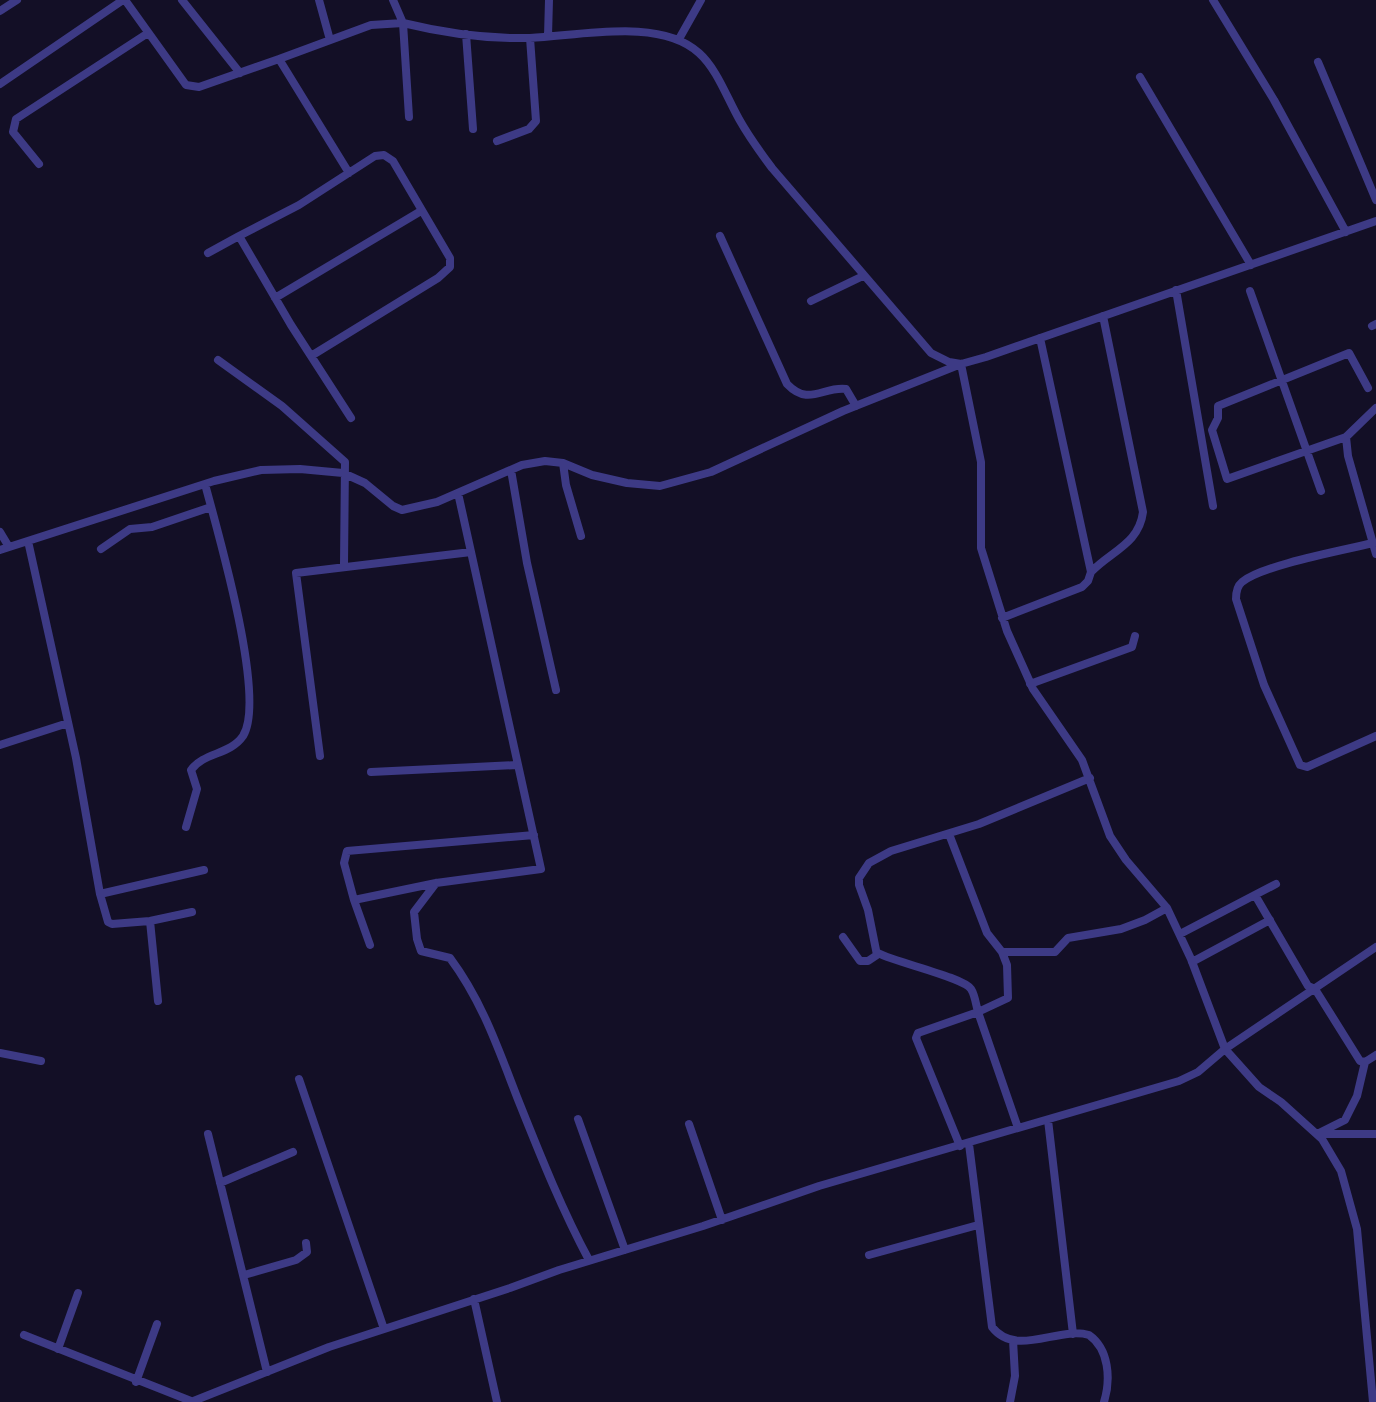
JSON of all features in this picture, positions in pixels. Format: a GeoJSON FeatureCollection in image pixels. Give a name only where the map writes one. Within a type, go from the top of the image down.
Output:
{"type":"FeatureCollection","features":[{"type":"Feature","properties":{"kind":"street"},"geometry":{"type":"LineString","coordinates":[[0,11],[17,0]]}},
{"type":"Feature","properties":{"kind":"street"},"geometry":{"type":"LineString","coordinates":[[0,71],[3,82],[124,0],[186,85],[199,87],[371,25],[403,23],[466,34],[530,38],[617,32],[651,33],[679,39],[707,61],[754,144],[863,276],[931,353],[949,362],[961,364]]}},
{"type":"Feature","properties":{"kind":"street"},"geometry":{"type":"LineString","coordinates":[[182,0],[240,74]]}},
{"type":"Feature","properties":{"kind":"street"},"geometry":{"type":"LineString","coordinates":[[319,0],[330,40]]}},
{"type":"Feature","properties":{"kind":"street"},"geometry":{"type":"LineString","coordinates":[[393,0],[403,23],[409,117]]}},
{"type":"Feature","properties":{"kind":"street"},"geometry":{"type":"LineString","coordinates":[[548,36],[549,0]]}},
{"type":"Feature","properties":{"kind":"street"},"geometry":{"type":"LineString","coordinates":[[679,39],[701,0]]}},
{"type":"Feature","properties":{"kind":"street"},"geometry":{"type":"LineString","coordinates":[[1213,0],[1274,100],[1346,232]]}},
{"type":"Feature","properties":{"kind":"street"},"geometry":{"type":"LineString","coordinates":[[39,164],[13,132],[16,119],[148,33]]}},
{"type":"Feature","properties":{"kind":"street"},"geometry":{"type":"LineString","coordinates":[[466,34],[473,129]]}},
{"type":"Feature","properties":{"kind":"street"},"geometry":{"type":"LineString","coordinates":[[497,141],[529,129],[536,121],[530,38]]}},
{"type":"Feature","properties":{"kind":"street"},"geometry":{"type":"LineString","coordinates":[[279,59],[349,174]]}},
{"type":"Feature","properties":{"kind":"street"},"geometry":{"type":"LineString","coordinates":[[1318,62],[1376,200]]}},
{"type":"Feature","properties":{"kind":"street"},"geometry":{"type":"LineString","coordinates":[[1140,78],[1251,265]]}},
{"type":"Feature","properties":{"kind":"street"},"geometry":{"type":"LineString","coordinates":[[208,253],[299,205],[375,156],[384,155],[393,161],[450,258],[451,262],[447,272],[311,356]]}},
{"type":"Feature","properties":{"kind":"street"},"geometry":{"type":"LineString","coordinates":[[275,298],[421,211]]}},
{"type":"Feature","properties":{"kind":"street"},"geometry":{"type":"LineString","coordinates":[[0,532],[4,548],[205,484],[261,470],[300,469],[343,473],[365,483],[393,506],[402,510],[437,502],[531,463],[563,463],[592,475],[627,483],[668,484],[711,472],[856,406],[961,364],[1376,221]]}},
{"type":"Feature","properties":{"kind":"street"},"geometry":{"type":"LineString","coordinates":[[239,236],[275,298],[351,418]]}},
{"type":"Feature","properties":{"kind":"street"},"geometry":{"type":"LineString","coordinates":[[720,236],[787,384],[794,391],[808,395],[846,389],[856,406]]}},
{"type":"Feature","properties":{"kind":"street"},"geometry":{"type":"LineString","coordinates":[[811,301],[863,276]]}},
{"type":"Feature","properties":{"kind":"street"},"geometry":{"type":"LineString","coordinates":[[1176,290],[1213,506]]}},
{"type":"Feature","properties":{"kind":"street"},"geometry":{"type":"LineString","coordinates":[[1250,291],[1321,491]]}},
{"type":"Feature","properties":{"kind":"street"},"geometry":{"type":"LineString","coordinates":[[1091,572],[1128,544],[1140,525],[1143,512],[1103,316]]}},
{"type":"Feature","properties":{"kind":"street"},"geometry":{"type":"LineString","coordinates":[[1002,618],[1082,587],[1088,581],[1091,572],[1040,338]]}},
{"type":"Feature","properties":{"kind":"street"},"geometry":{"type":"LineString","coordinates":[[1368,388],[1349,353],[1218,406],[1218,418],[1212,430],[1224,477],[1230,480],[1346,437],[1375,410]]}},
{"type":"Feature","properties":{"kind":"street"},"geometry":{"type":"LineString","coordinates":[[218,360],[282,406],[331,447],[345,462],[343,473],[344,566]]}},
{"type":"Feature","properties":{"kind":"street"},"geometry":{"type":"LineString","coordinates":[[961,364],[981,462],[981,548],[1002,618],[1030,684],[1082,760],[1110,836],[1126,860],[1167,908],[1192,962],[1224,1049],[1259,1087],[1281,1102],[1317,1134],[1336,1161],[1348,1186],[1357,1228],[1373,1402]]}},
{"type":"Feature","properties":{"kind":"street"},"geometry":{"type":"LineString","coordinates":[[1346,437],[1348,456],[1376,554]]}},
{"type":"Feature","properties":{"kind":"street"},"geometry":{"type":"LineString","coordinates":[[563,463],[566,485],[581,536]]}},
{"type":"Feature","properties":{"kind":"street"},"geometry":{"type":"LineString","coordinates":[[511,470],[527,563],[556,690]]}},
{"type":"Feature","properties":{"kind":"street"},"geometry":{"type":"LineString","coordinates":[[186,827],[197,789],[191,770],[198,760],[236,744],[242,738],[249,722],[248,690],[237,604],[205,484]]}},
{"type":"Feature","properties":{"kind":"street"},"geometry":{"type":"LineString","coordinates":[[354,900],[436,883],[541,869],[458,493]]}},
{"type":"Feature","properties":{"kind":"street"},"geometry":{"type":"LineString","coordinates":[[101,549],[130,529],[152,527],[211,507]]}},
{"type":"Feature","properties":{"kind":"street"},"geometry":{"type":"LineString","coordinates":[[28,541],[68,723],[100,894],[110,924],[150,921],[192,912]]}},
{"type":"Feature","properties":{"kind":"street"},"geometry":{"type":"LineString","coordinates":[[1373,543],[1309,558],[1247,579],[1239,586],[1236,599],[1264,685],[1299,765],[1307,767],[1376,736]]}},
{"type":"Feature","properties":{"kind":"street"},"geometry":{"type":"LineString","coordinates":[[320,756],[296,573],[471,552]]}},
{"type":"Feature","properties":{"kind":"street"},"geometry":{"type":"LineString","coordinates":[[1030,684],[1132,647],[1135,636]]}},
{"type":"Feature","properties":{"kind":"street"},"geometry":{"type":"LineString","coordinates":[[0,745],[68,723]]}},
{"type":"Feature","properties":{"kind":"street"},"geometry":{"type":"LineString","coordinates":[[371,772],[517,765]]}},
{"type":"Feature","properties":{"kind":"street"},"geometry":{"type":"LineString","coordinates":[[878,953],[859,885],[863,870],[869,863],[891,851],[949,834],[1090,778]]}},
{"type":"Feature","properties":{"kind":"street"},"geometry":{"type":"LineString","coordinates":[[949,834],[987,933],[1002,952],[1007,965],[1008,998],[978,1012],[918,1034],[916,1038],[965,1145],[992,1327],[997,1334],[1013,1340],[1089,1335],[1103,1349],[1107,1381],[1104,1402]]}},
{"type":"Feature","properties":{"kind":"street"},"geometry":{"type":"LineString","coordinates":[[370,945],[344,863],[347,851],[534,835]]}},
{"type":"Feature","properties":{"kind":"street"},"geometry":{"type":"LineString","coordinates":[[100,894],[204,870]]}},
{"type":"Feature","properties":{"kind":"street"},"geometry":{"type":"LineString","coordinates":[[436,883],[414,912],[419,947],[425,954],[450,958],[483,1010],[570,1225],[589,1260]]}},
{"type":"Feature","properties":{"kind":"street"},"geometry":{"type":"LineString","coordinates":[[1180,934],[1276,884]]}},
{"type":"Feature","properties":{"kind":"street"},"geometry":{"type":"LineString","coordinates":[[1256,895],[1308,986],[1315,989],[1360,1060],[1365,1062]]}},
{"type":"Feature","properties":{"kind":"street"},"geometry":{"type":"LineString","coordinates":[[1002,952],[1055,952],[1068,938],[1121,929],[1167,908]]}},
{"type":"Feature","properties":{"kind":"street"},"geometry":{"type":"LineString","coordinates":[[1192,962],[1270,920]]}},
{"type":"Feature","properties":{"kind":"street"},"geometry":{"type":"LineString","coordinates":[[150,921],[158,1001]]}},
{"type":"Feature","properties":{"kind":"street"},"geometry":{"type":"LineString","coordinates":[[843,937],[860,961],[868,961],[878,953]]}},
{"type":"Feature","properties":{"kind":"street"},"geometry":{"type":"LineString","coordinates":[[24,1335],[136,1382],[191,1402],[384,1329],[589,1260],[722,1220],[819,1186],[965,1145],[1186,1078],[1224,1049],[1376,946]]}},
{"type":"Feature","properties":{"kind":"street"},"geometry":{"type":"LineString","coordinates":[[878,953],[911,967],[962,980],[972,991],[1018,1128]]}},
{"type":"Feature","properties":{"kind":"street"},"geometry":{"type":"LineString","coordinates":[[0,1053],[41,1061]]}},
{"type":"Feature","properties":{"kind":"street"},"geometry":{"type":"LineString","coordinates":[[1317,1134],[1345,1120],[1357,1096],[1365,1062],[1376,1055]]}},
{"type":"Feature","properties":{"kind":"street"},"geometry":{"type":"LineString","coordinates":[[299,1079],[384,1329]]}},
{"type":"Feature","properties":{"kind":"street"},"geometry":{"type":"LineString","coordinates":[[578,1119],[625,1250]]}},
{"type":"Feature","properties":{"kind":"street"},"geometry":{"type":"LineString","coordinates":[[1048,1120],[1073,1335]]}},
{"type":"Feature","properties":{"kind":"street"},"geometry":{"type":"LineString","coordinates":[[689,1124],[722,1220]]}},
{"type":"Feature","properties":{"kind":"street"},"geometry":{"type":"LineString","coordinates":[[208,1134],[267,1372]]}},
{"type":"Feature","properties":{"kind":"street"},"geometry":{"type":"LineString","coordinates":[[1317,1134],[1376,1134]]}},
{"type":"Feature","properties":{"kind":"street"},"geometry":{"type":"LineString","coordinates":[[220,1183],[293,1152]]}},
{"type":"Feature","properties":{"kind":"street"},"geometry":{"type":"LineString","coordinates":[[869,1255],[978,1225]]}},
{"type":"Feature","properties":{"kind":"street"},"geometry":{"type":"LineString","coordinates":[[244,1275],[296,1260],[307,1252],[306,1243]]}},
{"type":"Feature","properties":{"kind":"street"},"geometry":{"type":"LineString","coordinates":[[58,1349],[78,1293]]}},
{"type":"Feature","properties":{"kind":"street"},"geometry":{"type":"LineString","coordinates":[[474,1299],[497,1402]]}},
{"type":"Feature","properties":{"kind":"street"},"geometry":{"type":"LineString","coordinates":[[136,1382],[157,1324]]}},
{"type":"Feature","properties":{"kind":"street"},"geometry":{"type":"LineString","coordinates":[[1010,1402],[1015,1377],[1013,1340]]}}]}
